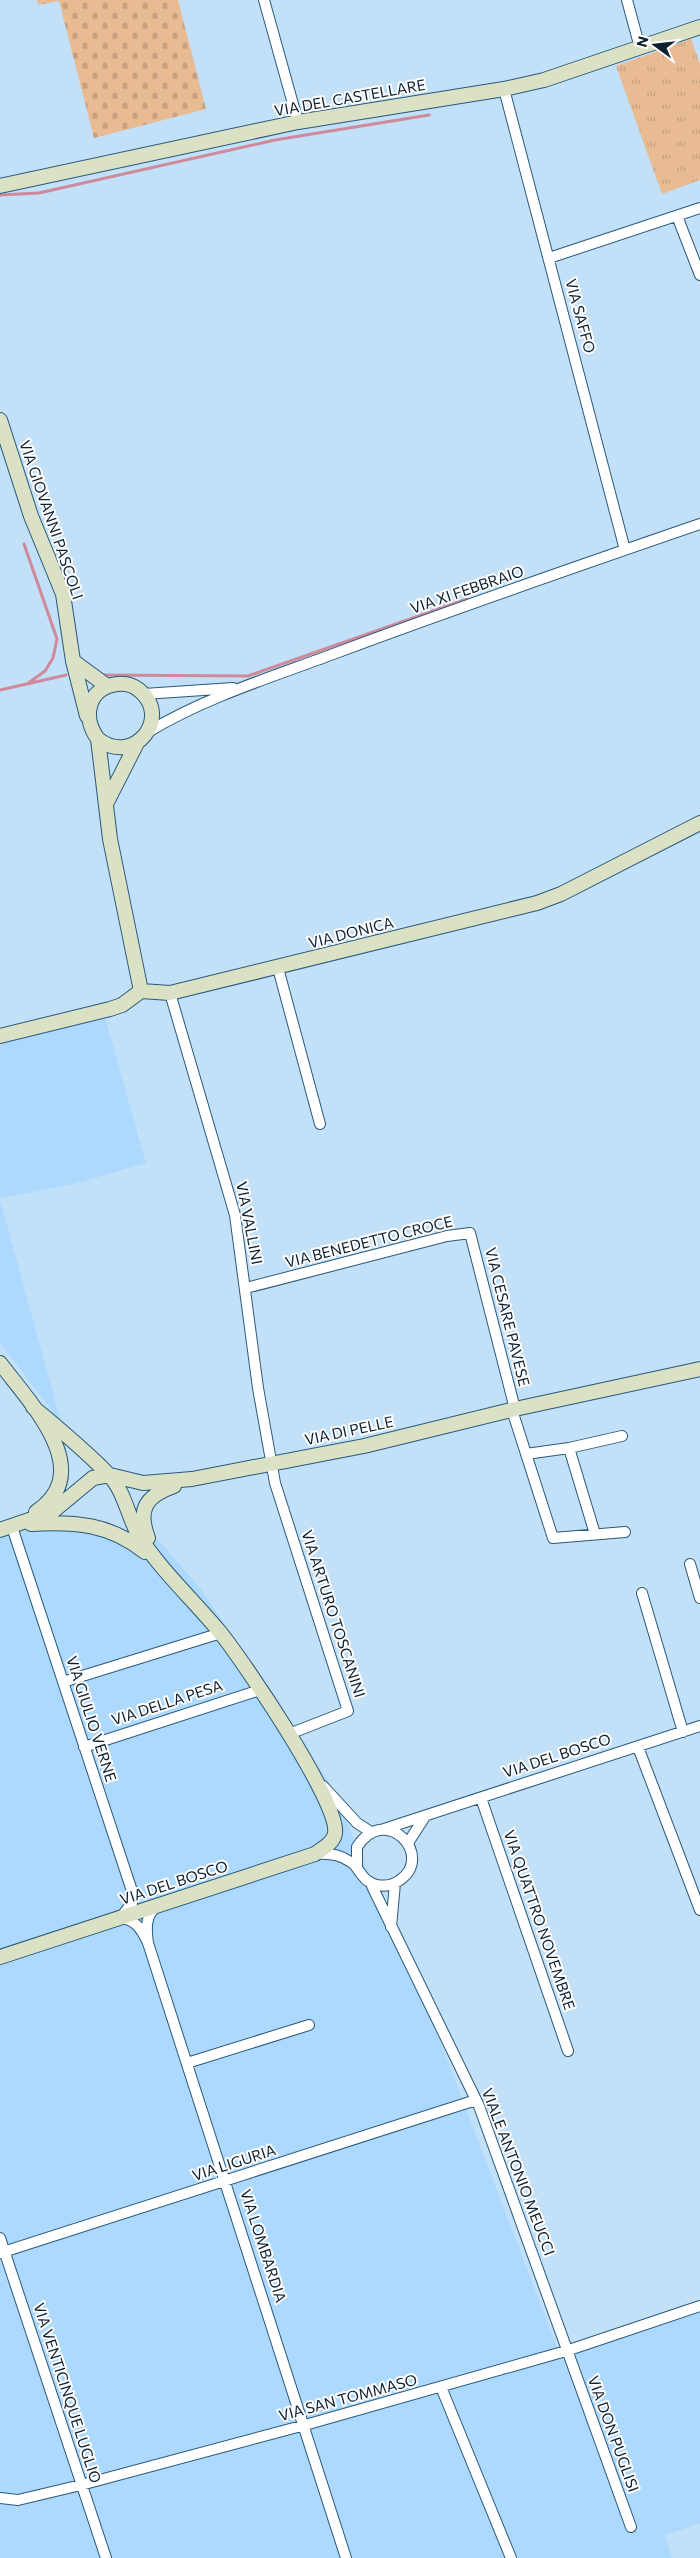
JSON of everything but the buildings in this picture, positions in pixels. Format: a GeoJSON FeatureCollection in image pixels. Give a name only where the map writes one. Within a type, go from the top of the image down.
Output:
{"type":"FeatureCollection","features":[{"type":"Feature","properties":{"kind":"street"},"geometry":{"type":"LineString","coordinates":[[264,0],[298,122]]}},
{"type":"Feature","properties":{"kind":"street"},"geometry":{"type":"LineString","coordinates":[[627,0],[640,48]]}},
{"type":"Feature","properties":{"kind":"street","name":"VIA DEL CASTELLARE"},"geometry":{"type":"LineString","coordinates":[[0,186],[298,122],[504,89],[544,80],[700,27]]}},
{"type":"Feature","properties":{"kind":"street","name":"VIA SAFFO"},"geometry":{"type":"LineString","coordinates":[[504,89],[625,550]]}},
{"type":"Feature","properties":{"kind":"street"},"geometry":{"type":"LineString","coordinates":[[549,258],[700,208]]}},
{"type":"Feature","properties":{"kind":"street"},"geometry":{"type":"LineString","coordinates":[[677,216],[700,275]]}},
{"type":"Feature","properties":{"kind":"street","name":"VIA GIOVANNI PASCOLI"},"geometry":{"type":"LineString","coordinates":[[0,420],[31,516],[63,594],[73,661],[91,730],[98,739],[110,839],[141,991]]}},
{"type":"Feature","properties":{"kind":"street","name":"VIA XI FEBBRAIO"},"geometry":{"type":"LineString","coordinates":[[148,732],[178,714],[244,687],[389,633],[700,524]]}},
{"type":"Feature","properties":{"kind":"street"},"geometry":{"type":"LineString","coordinates":[[73,661],[107,686]]}},
{"type":"Feature","properties":{"kind":"street"},"geometry":{"type":"LineString","coordinates":[[88,720],[92,700],[107,686],[125,684],[135,687],[144,694],[150,704],[152,716],[148,732],[137,743],[106,804]]}},
{"type":"Feature","properties":{"kind":"street","name":"VIA XI FEBBRAIO"},"geometry":{"type":"LineString","coordinates":[[144,694],[244,687]]}},
{"type":"Feature","properties":{"kind":"street"},"geometry":{"type":"LineString","coordinates":[[98,739],[114,748],[126,748],[137,743]]}},
{"type":"Feature","properties":{"kind":"street","name":"VIA DONICA"},"geometry":{"type":"LineString","coordinates":[[141,991],[170,993],[537,903],[561,894],[700,823]]}},
{"type":"Feature","properties":{"kind":"street"},"geometry":{"type":"LineString","coordinates":[[278,968],[320,1124]]}},
{"type":"Feature","properties":{"kind":"street"},"geometry":{"type":"LineString","coordinates":[[0,1036],[110,1009],[122,1004],[141,991]]}},
{"type":"Feature","properties":{"kind":"street","name":"VIA VALLINI"},"geometry":{"type":"LineString","coordinates":[[170,993],[235,1215],[258,1388],[271,1465]]}},
{"type":"Feature","properties":{"kind":"street","name":"VIA BENEDETTO CROCE"},"geometry":{"type":"LineString","coordinates":[[246,1288],[447,1236],[470,1233]]}},
{"type":"Feature","properties":{"kind":"street","name":"VIA CESARE PAVESE"},"geometry":{"type":"LineString","coordinates":[[470,1233],[513,1409],[553,1538],[595,1534]]}},
{"type":"Feature","properties":{"kind":"street"},"geometry":{"type":"LineString","coordinates":[[0,1364],[33,1407],[55,1441],[60,1454],[60,1476],[49,1504],[9,1527]]}},
{"type":"Feature","properties":{"kind":"street","name":"VIA DI PELLE"},"geometry":{"type":"LineString","coordinates":[[9,1527],[52,1512],[88,1480],[110,1475],[143,1483],[192,1479],[271,1465],[364,1446],[513,1409],[700,1369]]}},
{"type":"Feature","properties":{"kind":"street"},"geometry":{"type":"LineString","coordinates":[[33,1407],[110,1475],[120,1490],[139,1535],[221,1633],[311,1770],[335,1801],[357,1823],[371,1832],[357,1847],[357,1866]]}},
{"type":"Feature","properties":{"kind":"street"},"geometry":{"type":"LineString","coordinates":[[526,1454],[569,1448],[622,1436]]}},
{"type":"Feature","properties":{"kind":"street"},"geometry":{"type":"LineString","coordinates":[[569,1448],[595,1534],[625,1532]]}},
{"type":"Feature","properties":{"kind":"street","name":"VIA ARTURO TOSCANINI"},"geometry":{"type":"LineString","coordinates":[[271,1465],[348,1711],[289,1734]]}},
{"type":"Feature","properties":{"kind":"street"},"geometry":{"type":"LineString","coordinates":[[166,1569],[148,1539],[143,1520],[144,1512],[149,1500],[160,1491],[192,1479]]}},
{"type":"Feature","properties":{"kind":"street"},"geometry":{"type":"LineString","coordinates":[[9,1527],[55,1523],[94,1526],[113,1531],[128,1539],[166,1569]]}},
{"type":"Feature","properties":{"kind":"street","name":"VIA GIULIO VERNE"},"geometry":{"type":"LineString","coordinates":[[9,1527],[132,1891],[132,1903],[120,1918]]}},
{"type":"Feature","properties":{"kind":"street"},"geometry":{"type":"LineString","coordinates":[[690,1564],[700,1598]]}},
{"type":"Feature","properties":{"kind":"street"},"geometry":{"type":"LineString","coordinates":[[642,1593],[683,1732]]}},
{"type":"Feature","properties":{"kind":"street"},"geometry":{"type":"LineString","coordinates":[[62,1682],[221,1633]]}},
{"type":"Feature","properties":{"kind":"street","name":"VIA DELLA PESA"},"geometry":{"type":"LineString","coordinates":[[84,1748],[260,1690]]}},
{"type":"Feature","properties":{"kind":"street","name":"VIA DEL BOSCO"},"geometry":{"type":"LineString","coordinates":[[371,1832],[424,1817],[700,1726]]}},
{"type":"Feature","properties":{"kind":"street"},"geometry":{"type":"LineString","coordinates":[[638,1747],[700,1910]]}},
{"type":"Feature","properties":{"kind":"street"},"geometry":{"type":"LineString","coordinates":[[311,1770],[335,1825],[334,1839],[315,1854]]}},
{"type":"Feature","properties":{"kind":"street","name":"VIA QUATTRO NOVEMBRE"},"geometry":{"type":"LineString","coordinates":[[481,1798],[568,2051]]}},
{"type":"Feature","properties":{"kind":"street"},"geometry":{"type":"LineString","coordinates":[[408,1843],[424,1817]]}},
{"type":"Feature","properties":{"kind":"street"},"geometry":{"type":"LineString","coordinates":[[370,1882],[385,1886],[396,1883],[407,1874],[410,1866],[412,1856],[408,1843],[401,1835],[384,1829]]}},
{"type":"Feature","properties":{"kind":"street","name":"VIA DEL BOSCO"},"geometry":{"type":"LineString","coordinates":[[0,1957],[315,1854],[342,1857],[357,1866],[362,1876],[370,1882]]}},
{"type":"Feature","properties":{"kind":"street","name":"VIALE ANTONIO MEUCCI"},"geometry":{"type":"LineString","coordinates":[[370,1882],[476,2100],[566,2351]]}},
{"type":"Feature","properties":{"kind":"street"},"geometry":{"type":"LineString","coordinates":[[391,1928],[396,1883]]}},
{"type":"Feature","properties":{"kind":"street","name":"VIA LOMBARDIA"},"geometry":{"type":"LineString","coordinates":[[161,1904],[149,1915],[146,1928],[148,1943],[346,2558]]}},
{"type":"Feature","properties":{"kind":"street","name":"VIA LOMBARDIA"},"geometry":{"type":"LineString","coordinates":[[120,1918],[128,1919],[136,1924],[148,1943]]}},
{"type":"Feature","properties":{"kind":"street"},"geometry":{"type":"LineString","coordinates":[[188,2063],[309,2025]]}},
{"type":"Feature","properties":{"kind":"street","name":"VIA LIGURIA"},"geometry":{"type":"LineString","coordinates":[[2,2253],[476,2100]]}},
{"type":"Feature","properties":{"kind":"street","name":"VIA VENTICINQUE LUGLIO"},"geometry":{"type":"LineString","coordinates":[[0,2238],[2,2253],[106,2558]]}},
{"type":"Feature","properties":{"kind":"street","name":"VIA SAN TOMMASO"},"geometry":{"type":"LineString","coordinates":[[0,2498],[18,2500],[305,2426],[566,2351],[700,2306]]}},
{"type":"Feature","properties":{"kind":"street","name":"VIA DON PUGLISI"},"geometry":{"type":"LineString","coordinates":[[566,2351],[631,2527]]}},
{"type":"Feature","properties":{"kind":"street"},"geometry":{"type":"LineString","coordinates":[[441,2387],[511,2558]]}},
{"type":"Feature","properties":{"kind":"shaded area"},"geometry":{"type":"Polygon","coordinates":[[[105,1018],[146,1163],[70,1185],[0,1198],[0,1044],[105,1018]]]}},
{"type":"Feature","properties":{"kind":"shaded area"},"geometry":{"type":"Polygon","coordinates":[[[0,1200],[61,1422],[0,1343],[0,1200]]]}},
{"type":"Feature","properties":{"kind":"shaded area"},"geometry":{"type":"Polygon","coordinates":[[[29,1513],[159,1541],[201,1589],[332,1787],[442,2046],[559,2353],[700,2312],[700,2523],[665,2535],[672,2558],[0,2558],[0,1521],[29,1513]]]}},
{"type":"Feature","properties":{"kind":"green space"},"geometry":{"type":"Polygon","coordinates":[[[37,0],[178,0],[206,109],[94,138],[59,1],[38,5],[37,0]]]}},
{"type":"Feature","properties":{"kind":"green space"},"geometry":{"type":"Polygon","coordinates":[[[691,39],[700,64],[700,180],[662,194],[616,66],[691,39]]]}},
{"type":"Feature","properties":{"kind":"waterway"},"geometry":{"type":"LineString","coordinates":[[0,195],[39,193],[275,140],[429,115]]}},
{"type":"Feature","properties":{"kind":"waterway"},"geometry":{"type":"LineString","coordinates":[[24,544],[57,639],[53,658],[45,671],[27,684]]}},
{"type":"Feature","properties":{"kind":"waterway"},"geometry":{"type":"LineString","coordinates":[[104,675],[248,676],[467,599]]}},
{"type":"Feature","properties":{"kind":"waterway"},"geometry":{"type":"LineString","coordinates":[[0,690],[66,675]]}}]}
